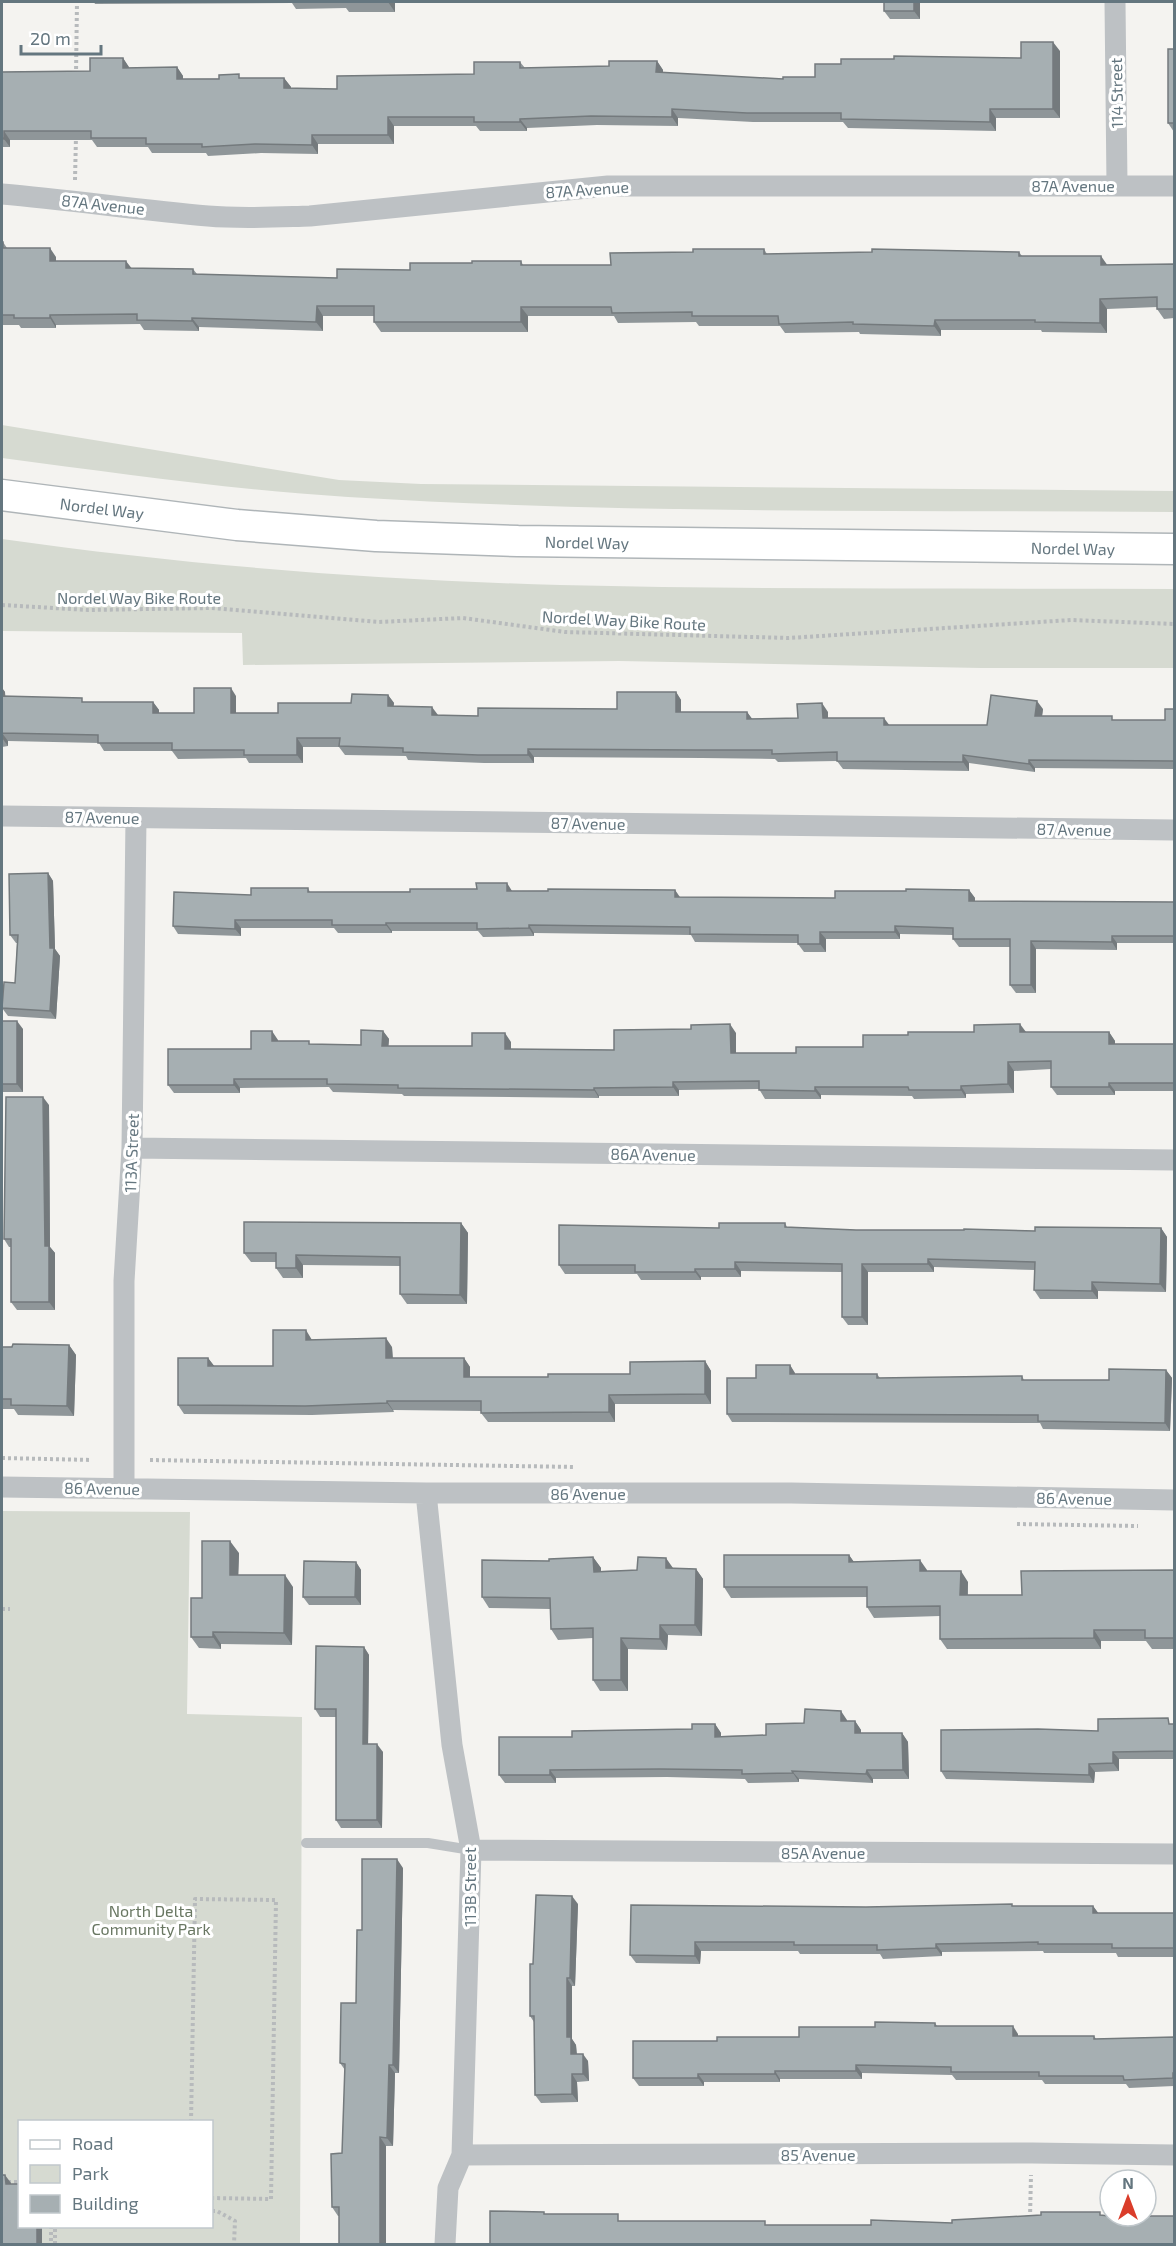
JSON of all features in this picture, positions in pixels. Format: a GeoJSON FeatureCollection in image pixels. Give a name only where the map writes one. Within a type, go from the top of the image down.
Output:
{"type":"FeatureCollection","features":[{"type":"Feature","properties":{"kind":"main road","name":"Nordel Way"},"geometry":{"type":"LineString","coordinates":[[2,495],[237,525],[376,536],[542,542],[1174,549]]}},
{"type":"Feature","properties":{"kind":"street","name":"114 Street"},"geometry":{"type":"LineString","coordinates":[[1115,2],[1117,185]]}},
{"type":"Feature","properties":{"kind":"street","name":"87A Avenue"},"geometry":{"type":"LineString","coordinates":[[2,194],[210,216],[261,217],[310,216],[608,186],[1174,186]]}},
{"type":"Feature","properties":{"kind":"street","name":"87 Avenue"},"geometry":{"type":"LineString","coordinates":[[2,816],[1174,830]]}},
{"type":"Feature","properties":{"kind":"street","name":"113A Street"},"geometry":{"type":"LineString","coordinates":[[124,1488],[124,1281],[132,1148],[136,818]]}},
{"type":"Feature","properties":{"kind":"street","name":"86A Avenue"},"geometry":{"type":"LineString","coordinates":[[132,1148],[1174,1160]]}},
{"type":"Feature","properties":{"kind":"street","name":"86 Avenue"},"geometry":{"type":"LineString","coordinates":[[2,1487],[426,1493],[791,1492],[1174,1500]]}},
{"type":"Feature","properties":{"kind":"street","name":"113B Street"},"geometry":{"type":"LineString","coordinates":[[426,1493],[452,1745],[471,1850],[462,2155],[448,2188],[445,2244]]}},
{"type":"Feature","properties":{"kind":"street","name":"85A Avenue"},"geometry":{"type":"LineString","coordinates":[[471,1850],[1174,1854]]}},
{"type":"Feature","properties":{"kind":"street","name":"85 Avenue"},"geometry":{"type":"LineString","coordinates":[[462,2155],[1032,2153],[1174,2155]]}},
{"type":"Feature","properties":{"kind":"lane"},"geometry":{"type":"LineString","coordinates":[[306,1843],[428,1843],[471,1850]]}},
{"type":"Feature","properties":{"kind":"path"},"geometry":{"type":"LineString","coordinates":[[76,81],[77,2]]}},
{"type":"Feature","properties":{"kind":"path"},"geometry":{"type":"LineString","coordinates":[[75,180],[76,126]]}},
{"type":"Feature","properties":{"kind":"path","name":"Nordel Way Bike Route"},"geometry":{"type":"LineString","coordinates":[[2,605],[88,610],[212,608],[378,621],[463,618],[565,632],[789,638],[1071,620],[1174,624]]}},
{"type":"Feature","properties":{"kind":"path"},"geometry":{"type":"LineString","coordinates":[[2,1458],[92,1460]]}},
{"type":"Feature","properties":{"kind":"path"},"geometry":{"type":"LineString","coordinates":[[1017,1524],[1141,1526]]}},
{"type":"Feature","properties":{"kind":"path"},"geometry":{"type":"LineString","coordinates":[[2,1609],[10,1609]]}},
{"type":"Feature","properties":{"kind":"path"},"geometry":{"type":"LineString","coordinates":[[191,2120],[195,1899],[276,1900],[270,2199],[213,2198]]}},
{"type":"Feature","properties":{"kind":"path"},"geometry":{"type":"LineString","coordinates":[[1030,2221],[1031,2174]]}},
{"type":"Feature","properties":{"kind":"path"},"geometry":{"type":"LineString","coordinates":[[2,2182],[18,2182]]}},
{"type":"Feature","properties":{"kind":"path"},"geometry":{"type":"LineString","coordinates":[[213,2211],[235,2221],[234,2244]]}},
{"type":"Feature","properties":{"kind":"path"},"geometry":{"type":"LineString","coordinates":[[53,2228],[53,2244]]}},
{"type":"Feature","properties":{"kind":"green space"},"geometry":{"type":"Polygon","coordinates":[[[2,425],[339,480],[421,484],[1174,491],[1174,512],[658,509],[305,494],[2,458],[2,425]]]}},
{"type":"Feature","properties":{"kind":"green space"},"geometry":{"type":"Polygon","coordinates":[[[2,539],[210,564],[490,583],[714,588],[1174,589],[1174,668],[981,668],[619,661],[243,665],[242,633],[2,631],[2,539]]]}},
{"type":"Feature","properties":{"kind":"green space","name":"North Delta Community Park"},"geometry":{"type":"Polygon","coordinates":[[[2,1511],[190,1512],[187,1714],[302,1717],[300,2244],[2,2244],[2,1511]]]}},
{"type":"Feature","properties":{"kind":"building"},"geometry":{"type":"Polygon","coordinates":[[[884,2],[914,2],[914,11],[884,11],[884,2]]]}},
{"type":"Feature","properties":{"kind":"building"},"geometry":{"type":"Polygon","coordinates":[[[1021,42],[1053,42],[1053,109],[990,109],[990,122],[841,119],[841,113],[747,113],[672,109],[672,117],[591,116],[520,119],[520,122],[474,122],[474,117],[388,117],[388,135],[312,135],[312,145],[255,144],[202,147],[202,144],[146,144],[146,138],[91,138],[91,131],[4,131],[4,139],[2,138],[2,72],[90,71],[90,58],[123,58],[123,68],[177,67],[177,79],[219,79],[219,75],[239,74],[239,78],[284,78],[284,88],[337,89],[337,76],[474,74],[474,62],[520,62],[520,68],[609,66],[609,61],[657,61],[656,72],[783,79],[783,77],[815,77],[815,64],[841,64],[841,59],[894,59],[894,56],[1021,58],[1021,42]]]}},
{"type":"Feature","properties":{"kind":"building"},"geometry":{"type":"Polygon","coordinates":[[[1168,49],[1174,49],[1174,123],[1168,123],[1168,49]]]}},
{"type":"Feature","properties":{"kind":"building"},"geometry":{"type":"Polygon","coordinates":[[[2,242],[3,248],[50,248],[50,261],[126,261],[126,268],[193,269],[193,274],[337,278],[337,269],[410,270],[410,263],[521,261],[521,265],[611,265],[610,253],[693,252],[693,249],[764,249],[764,254],[872,252],[872,249],[1019,252],[1019,256],[1101,256],[1101,265],[1174,264],[1174,309],[1157,309],[1157,297],[1100,299],[1100,323],[1035,322],[1035,320],[935,320],[934,326],[853,324],[853,322],[779,324],[778,316],[692,316],[692,312],[612,313],[611,307],[521,307],[521,322],[374,322],[374,306],[317,306],[316,322],[192,318],[192,321],[137,320],[137,314],[50,315],[50,318],[14,318],[14,315],[2,315],[2,242]]]}},
{"type":"Feature","properties":{"kind":"building"},"geometry":{"type":"Polygon","coordinates":[[[194,688],[231,688],[231,713],[278,713],[278,703],[351,703],[352,694],[388,695],[388,706],[432,707],[432,715],[478,716],[478,708],[617,709],[617,692],[676,692],[676,712],[747,712],[747,719],[798,718],[797,704],[822,703],[823,718],[884,718],[884,725],[987,725],[991,695],[1037,701],[1035,716],[1112,716],[1112,720],[1165,720],[1165,709],[1174,709],[1174,761],[1029,760],[1029,764],[963,755],[963,762],[837,761],[837,752],[772,754],[772,750],[528,749],[528,755],[478,755],[403,752],[403,748],[339,746],[340,738],[297,738],[297,755],[244,755],[244,750],[172,750],[172,743],[98,743],[98,735],[2,733],[2,696],[82,698],[82,702],[153,702],[153,713],[194,713],[194,688]]]}},
{"type":"Feature","properties":{"kind":"building"},"geometry":{"type":"Polygon","coordinates":[[[48,873],[50,948],[54,948],[50,1011],[2,1008],[4,982],[15,983],[18,935],[10,935],[9,874],[48,873]]]}},
{"type":"Feature","properties":{"kind":"building"},"geometry":{"type":"Polygon","coordinates":[[[476,883],[507,883],[507,891],[675,890],[675,897],[835,898],[835,891],[906,891],[906,889],[969,890],[969,901],[1174,902],[1174,936],[1112,936],[1112,942],[1031,941],[1031,985],[1010,985],[1010,939],[953,939],[953,928],[895,926],[895,932],[820,932],[820,944],[798,944],[798,935],[690,934],[690,927],[529,925],[529,928],[477,929],[477,923],[332,925],[332,920],[235,920],[235,929],[173,926],[174,892],[251,895],[251,888],[308,888],[308,892],[410,892],[410,889],[477,889],[476,883]]]}},
{"type":"Feature","properties":{"kind":"building"},"geometry":{"type":"Polygon","coordinates":[[[2,1021],[17,1021],[17,1084],[2,1084],[2,1021]]]}},
{"type":"Feature","properties":{"kind":"building"},"geometry":{"type":"Polygon","coordinates":[[[730,1024],[731,1053],[796,1053],[796,1047],[863,1047],[863,1035],[974,1032],[974,1025],[1020,1024],[1020,1032],[1109,1032],[1109,1044],[1174,1044],[1174,1083],[1109,1083],[1109,1087],[1051,1087],[1051,1061],[1008,1062],[1008,1084],[961,1086],[961,1090],[909,1090],[908,1087],[815,1087],[815,1091],[759,1090],[759,1081],[673,1082],[673,1087],[594,1088],[594,1090],[398,1088],[398,1085],[327,1084],[327,1079],[234,1079],[234,1085],[168,1085],[168,1049],[251,1049],[251,1031],[272,1031],[272,1041],[361,1045],[361,1030],[383,1031],[382,1046],[472,1046],[472,1033],[505,1033],[505,1049],[614,1050],[614,1030],[691,1029],[691,1025],[730,1024]]]}},
{"type":"Feature","properties":{"kind":"building"},"geometry":{"type":"Polygon","coordinates":[[[6,1097],[43,1097],[45,1246],[49,1246],[49,1302],[11,1302],[11,1239],[4,1239],[6,1097]]]}},
{"type":"Feature","properties":{"kind":"building"},"geometry":{"type":"Polygon","coordinates":[[[244,1222],[461,1223],[460,1295],[400,1294],[400,1257],[296,1255],[296,1268],[276,1268],[276,1253],[244,1253],[244,1222]]]}},
{"type":"Feature","properties":{"kind":"building"},"geometry":{"type":"Polygon","coordinates":[[[719,1223],[785,1223],[785,1227],[856,1230],[1035,1231],[1035,1227],[1161,1228],[1160,1284],[1092,1282],[1092,1291],[1034,1290],[1035,1262],[928,1259],[928,1264],[862,1264],[862,1317],[842,1317],[842,1264],[735,1262],[735,1269],[695,1269],[695,1272],[635,1272],[635,1265],[559,1265],[559,1225],[719,1228],[719,1223]]]}},
{"type":"Feature","properties":{"kind":"building"},"geometry":{"type":"Polygon","coordinates":[[[273,1330],[306,1330],[306,1340],[386,1338],[386,1358],[464,1358],[464,1377],[630,1374],[630,1362],[705,1361],[705,1394],[609,1395],[609,1412],[481,1413],[481,1401],[387,1401],[387,1403],[305,1406],[178,1405],[178,1358],[208,1358],[208,1366],[273,1366],[273,1330]]]}},
{"type":"Feature","properties":{"kind":"building"},"geometry":{"type":"Polygon","coordinates":[[[13,1344],[69,1345],[67,1406],[11,1405],[11,1399],[2,1399],[2,1347],[12,1347],[13,1344]]]}},
{"type":"Feature","properties":{"kind":"building"},"geometry":{"type":"Polygon","coordinates":[[[756,1365],[790,1365],[790,1374],[877,1374],[877,1378],[1022,1376],[1022,1380],[1109,1380],[1109,1369],[1166,1370],[1165,1423],[1038,1421],[1038,1415],[727,1414],[727,1378],[756,1378],[756,1365]]]}},
{"type":"Feature","properties":{"kind":"building"},"geometry":{"type":"Polygon","coordinates":[[[202,1541],[230,1541],[230,1575],[285,1575],[284,1633],[213,1632],[213,1637],[191,1637],[191,1598],[202,1598],[202,1541]]]}},
{"type":"Feature","properties":{"kind":"building"},"geometry":{"type":"Polygon","coordinates":[[[724,1555],[849,1555],[849,1562],[920,1560],[920,1571],[961,1571],[960,1595],[1022,1595],[1021,1571],[1174,1570],[1174,1638],[1145,1638],[1145,1630],[1094,1630],[1094,1638],[940,1639],[940,1606],[867,1607],[867,1587],[724,1587],[724,1555]]]}},
{"type":"Feature","properties":{"kind":"building"},"geometry":{"type":"Polygon","coordinates":[[[593,1557],[594,1572],[637,1570],[638,1557],[666,1558],[666,1568],[696,1569],[695,1625],[660,1625],[660,1639],[621,1638],[621,1680],[593,1680],[593,1628],[551,1629],[550,1598],[482,1597],[482,1560],[549,1561],[549,1559],[593,1557]]]}},
{"type":"Feature","properties":{"kind":"building"},"geometry":{"type":"Polygon","coordinates":[[[304,1561],[356,1562],[355,1597],[303,1597],[304,1561]]]}},
{"type":"Feature","properties":{"kind":"building"},"geometry":{"type":"Polygon","coordinates":[[[316,1646],[364,1647],[363,1744],[377,1744],[377,1820],[336,1820],[336,1709],[315,1709],[316,1646]]]}},
{"type":"Feature","properties":{"kind":"building"},"geometry":{"type":"Polygon","coordinates":[[[805,1709],[841,1711],[841,1721],[855,1721],[855,1733],[902,1733],[903,1770],[867,1770],[866,1774],[792,1771],[793,1773],[742,1774],[742,1770],[550,1770],[550,1775],[499,1775],[499,1737],[572,1737],[572,1731],[692,1729],[692,1724],[715,1724],[715,1737],[766,1735],[766,1724],[804,1723],[805,1709]]]}},
{"type":"Feature","properties":{"kind":"building"},"geometry":{"type":"Polygon","coordinates":[[[1168,1718],[1169,1724],[1174,1724],[1174,1751],[1113,1752],[1113,1763],[1089,1764],[1089,1775],[941,1771],[941,1730],[1098,1731],[1098,1719],[1168,1718]]]}},
{"type":"Feature","properties":{"kind":"building"},"geometry":{"type":"Polygon","coordinates":[[[362,1859],[397,1859],[393,2065],[389,2065],[387,2138],[380,2137],[380,2244],[339,2244],[339,2207],[332,2207],[331,2154],[342,2153],[345,2064],[340,2063],[341,2003],[356,2003],[357,1930],[362,1930],[362,1859]]]}},
{"type":"Feature","properties":{"kind":"building"},"geometry":{"type":"Polygon","coordinates":[[[536,1895],[572,1896],[570,1978],[567,1978],[567,2037],[571,2037],[571,2054],[583,2054],[583,2074],[572,2074],[572,2094],[535,2095],[534,2016],[530,2016],[530,1964],[533,1964],[536,1895]]]}},
{"type":"Feature","properties":{"kind":"building"},"geometry":{"type":"Polygon","coordinates":[[[1012,1904],[1012,1906],[1093,1906],[1093,1913],[1174,1913],[1174,1948],[1112,1948],[1112,1944],[1038,1944],[1038,1942],[936,1944],[936,1948],[877,1950],[877,1945],[695,1942],[695,1956],[630,1955],[631,1905],[866,1907],[1012,1904]]]}},
{"type":"Feature","properties":{"kind":"building"},"geometry":{"type":"Polygon","coordinates":[[[875,2022],[935,2023],[935,2026],[1013,2026],[1013,2036],[1094,2036],[1094,2039],[1174,2037],[1174,2073],[1173,2078],[1124,2080],[1123,2076],[1039,2076],[1039,2072],[951,2072],[951,2067],[856,2065],[856,2071],[775,2071],[775,2074],[698,2074],[698,2078],[633,2078],[633,2041],[717,2041],[717,2037],[799,2037],[799,2027],[875,2027],[875,2022]]]}},
{"type":"Feature","properties":{"kind":"building"},"geometry":{"type":"Polygon","coordinates":[[[2,2175],[5,2175],[6,2184],[18,2184],[18,2228],[37,2228],[37,2244],[2,2244],[2,2175]]]}},
{"type":"Feature","properties":{"kind":"building"},"geometry":{"type":"Polygon","coordinates":[[[490,2211],[618,2214],[618,2221],[765,2221],[765,2225],[871,2225],[871,2220],[952,2223],[952,2220],[1041,2215],[1041,2212],[1098,2212],[1098,2228],[1158,2228],[1158,2216],[1174,2216],[1174,2244],[490,2244],[490,2211]]]}}]}
